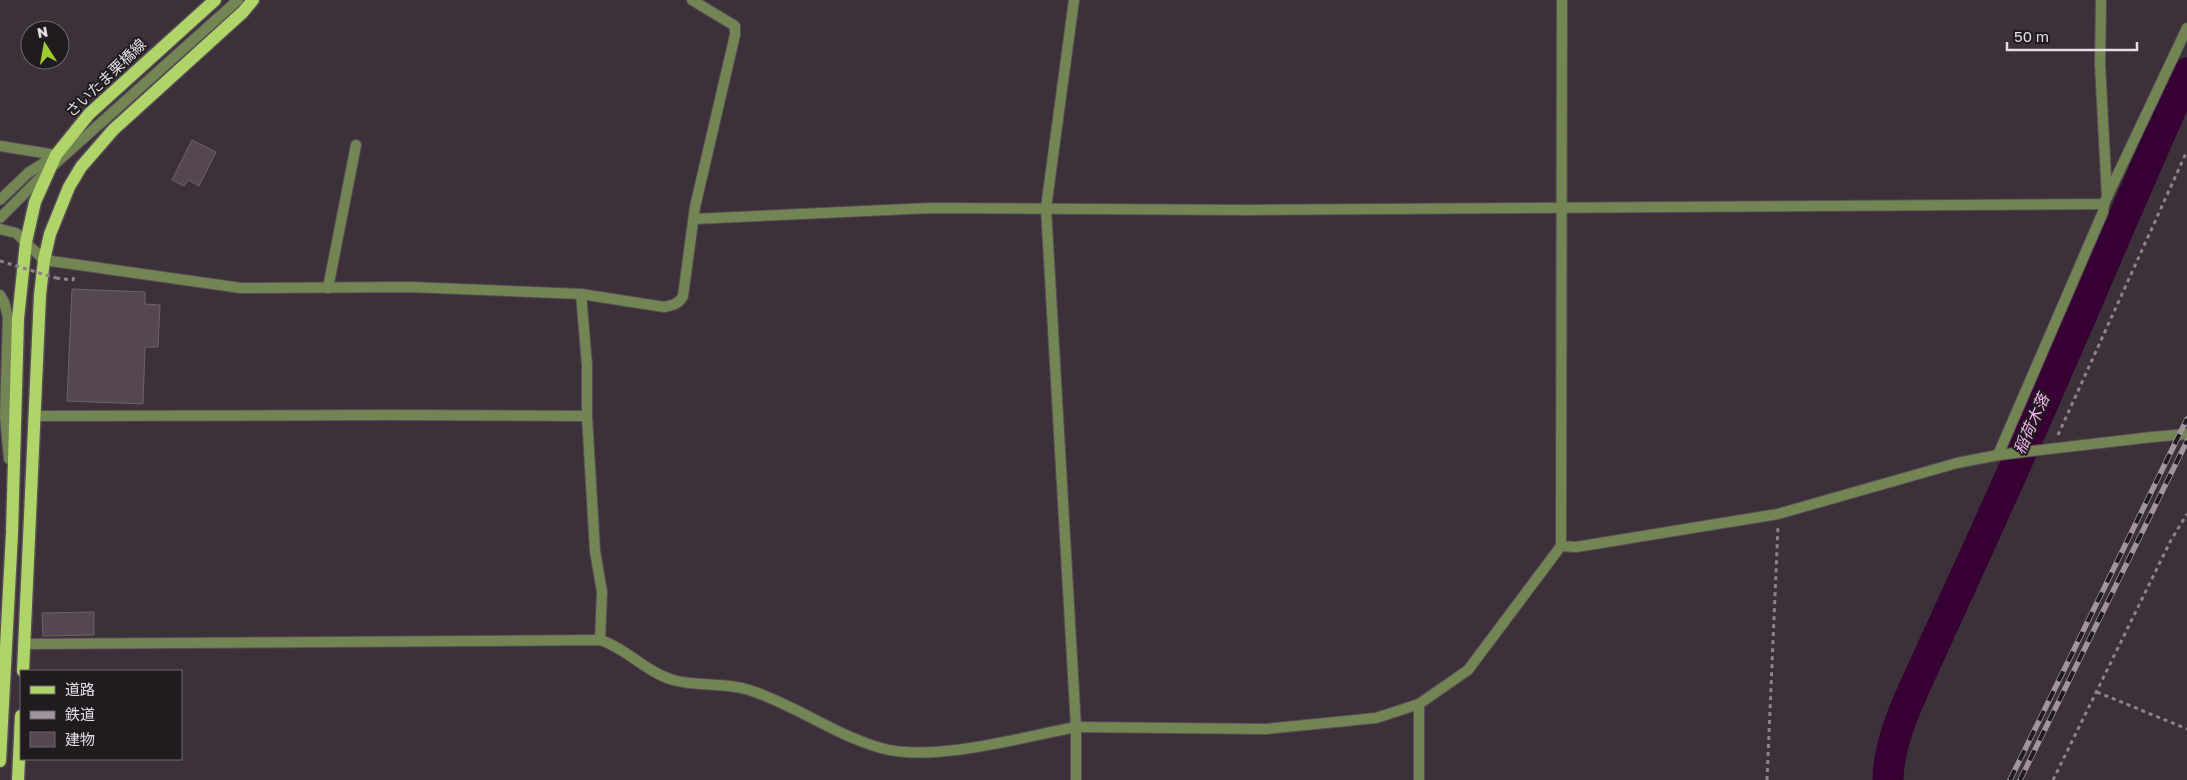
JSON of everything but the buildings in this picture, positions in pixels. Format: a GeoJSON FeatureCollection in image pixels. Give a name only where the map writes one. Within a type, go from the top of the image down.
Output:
{"type":"FeatureCollection","features":[{"type":"Feature","properties":{"kind":"main road","name":"さいたま栗橋線"},"geometry":{"type":"LineString","coordinates":[[0,761],[13,498],[18,319],[26,242],[34,202],[56,155],[89,114],[215,0]]}},
{"type":"Feature","properties":{"kind":"main road"},"geometry":{"type":"LineString","coordinates":[[23,670],[40,295],[44,260],[50,234],[69,187],[96,148],[243,12],[253,0]]}},
{"type":"Feature","properties":{"kind":"main road"},"geometry":{"type":"LineString","coordinates":[[18,780],[20,737]]}},
{"type":"Feature","properties":{"kind":"street"},"geometry":{"type":"LineString","coordinates":[[0,218],[47,171],[238,0]]}},
{"type":"Feature","properties":{"kind":"street"},"geometry":{"type":"LineString","coordinates":[[0,229],[16,233],[44,260],[241,288],[410,287],[581,294],[664,307],[680,302],[683,296],[694,219],[735,35],[735,26],[692,0]]}},
{"type":"Feature","properties":{"kind":"street"},"geometry":{"type":"LineString","coordinates":[[1074,0],[1046,208],[1076,727],[1076,780]]}},
{"type":"Feature","properties":{"kind":"street"},"geometry":{"type":"LineString","coordinates":[[24,644],[600,640],[610,643],[642,664],[673,680],[750,690],[780,702],[850,737],[882,748],[911,752],[940,751],[1076,727],[1266,729],[1376,718],[1419,704],[1468,670],[1561,546],[1562,0]]}},
{"type":"Feature","properties":{"kind":"street"},"geometry":{"type":"LineString","coordinates":[[2101,0],[2100,64],[2105,201]]}},
{"type":"Feature","properties":{"kind":"street"},"geometry":{"type":"LineString","coordinates":[[2001,454],[2099,221],[2105,201],[2187,28]]}},
{"type":"Feature","properties":{"kind":"street"},"geometry":{"type":"LineString","coordinates":[[0,146],[56,155]]}},
{"type":"Feature","properties":{"kind":"street"},"geometry":{"type":"LineString","coordinates":[[328,288],[356,146]]}},
{"type":"Feature","properties":{"kind":"street"},"geometry":{"type":"LineString","coordinates":[[0,200],[28,173],[56,155]]}},
{"type":"Feature","properties":{"kind":"street"},"geometry":{"type":"LineString","coordinates":[[694,219],[930,208],[1198,210],[2105,201]]}},
{"type":"Feature","properties":{"kind":"street"},"geometry":{"type":"LineString","coordinates":[[581,294],[587,365],[587,416],[595,550],[602,592],[600,640]]}},
{"type":"Feature","properties":{"kind":"street"},"geometry":{"type":"LineString","coordinates":[[0,295],[8,316],[6,416],[13,498]]}},
{"type":"Feature","properties":{"kind":"street"},"geometry":{"type":"LineString","coordinates":[[36,416],[191,414],[587,416]]}},
{"type":"Feature","properties":{"kind":"street"},"geometry":{"type":"LineString","coordinates":[[1561,546],[1576,547],[1778,514],[1957,463],[2001,454],[2187,434]]}},
{"type":"Feature","properties":{"kind":"street"},"geometry":{"type":"LineString","coordinates":[[1419,704],[1420,780]]}},
{"type":"Feature","properties":{"kind":"path"},"geometry":{"type":"LineString","coordinates":[[2054,447],[2187,150]]}},
{"type":"Feature","properties":{"kind":"path"},"geometry":{"type":"LineString","coordinates":[[0,261],[56,278]]}},
{"type":"Feature","properties":{"kind":"path"},"geometry":{"type":"LineString","coordinates":[[1766,780],[1778,514]]}},
{"type":"Feature","properties":{"kind":"path"},"geometry":{"type":"LineString","coordinates":[[2053,780],[2171,540],[2187,514]]}},
{"type":"Feature","properties":{"kind":"path"},"geometry":{"type":"LineString","coordinates":[[2097,692],[2187,729]]}},
{"type":"Feature","properties":{"kind":"waterway","name":"稲荷木落"},"geometry":{"type":"LineString","coordinates":[[1888,780],[1893,746],[1910,696],[2018,460],[2187,73]]}},
{"type":"Feature","properties":{"kind":"railway"},"geometry":{"type":"LineString","coordinates":[[2010,780],[2187,419]]}},
{"type":"Feature","properties":{"kind":"railway"},"geometry":{"type":"LineString","coordinates":[[2020,780],[2187,441]]}}]}
